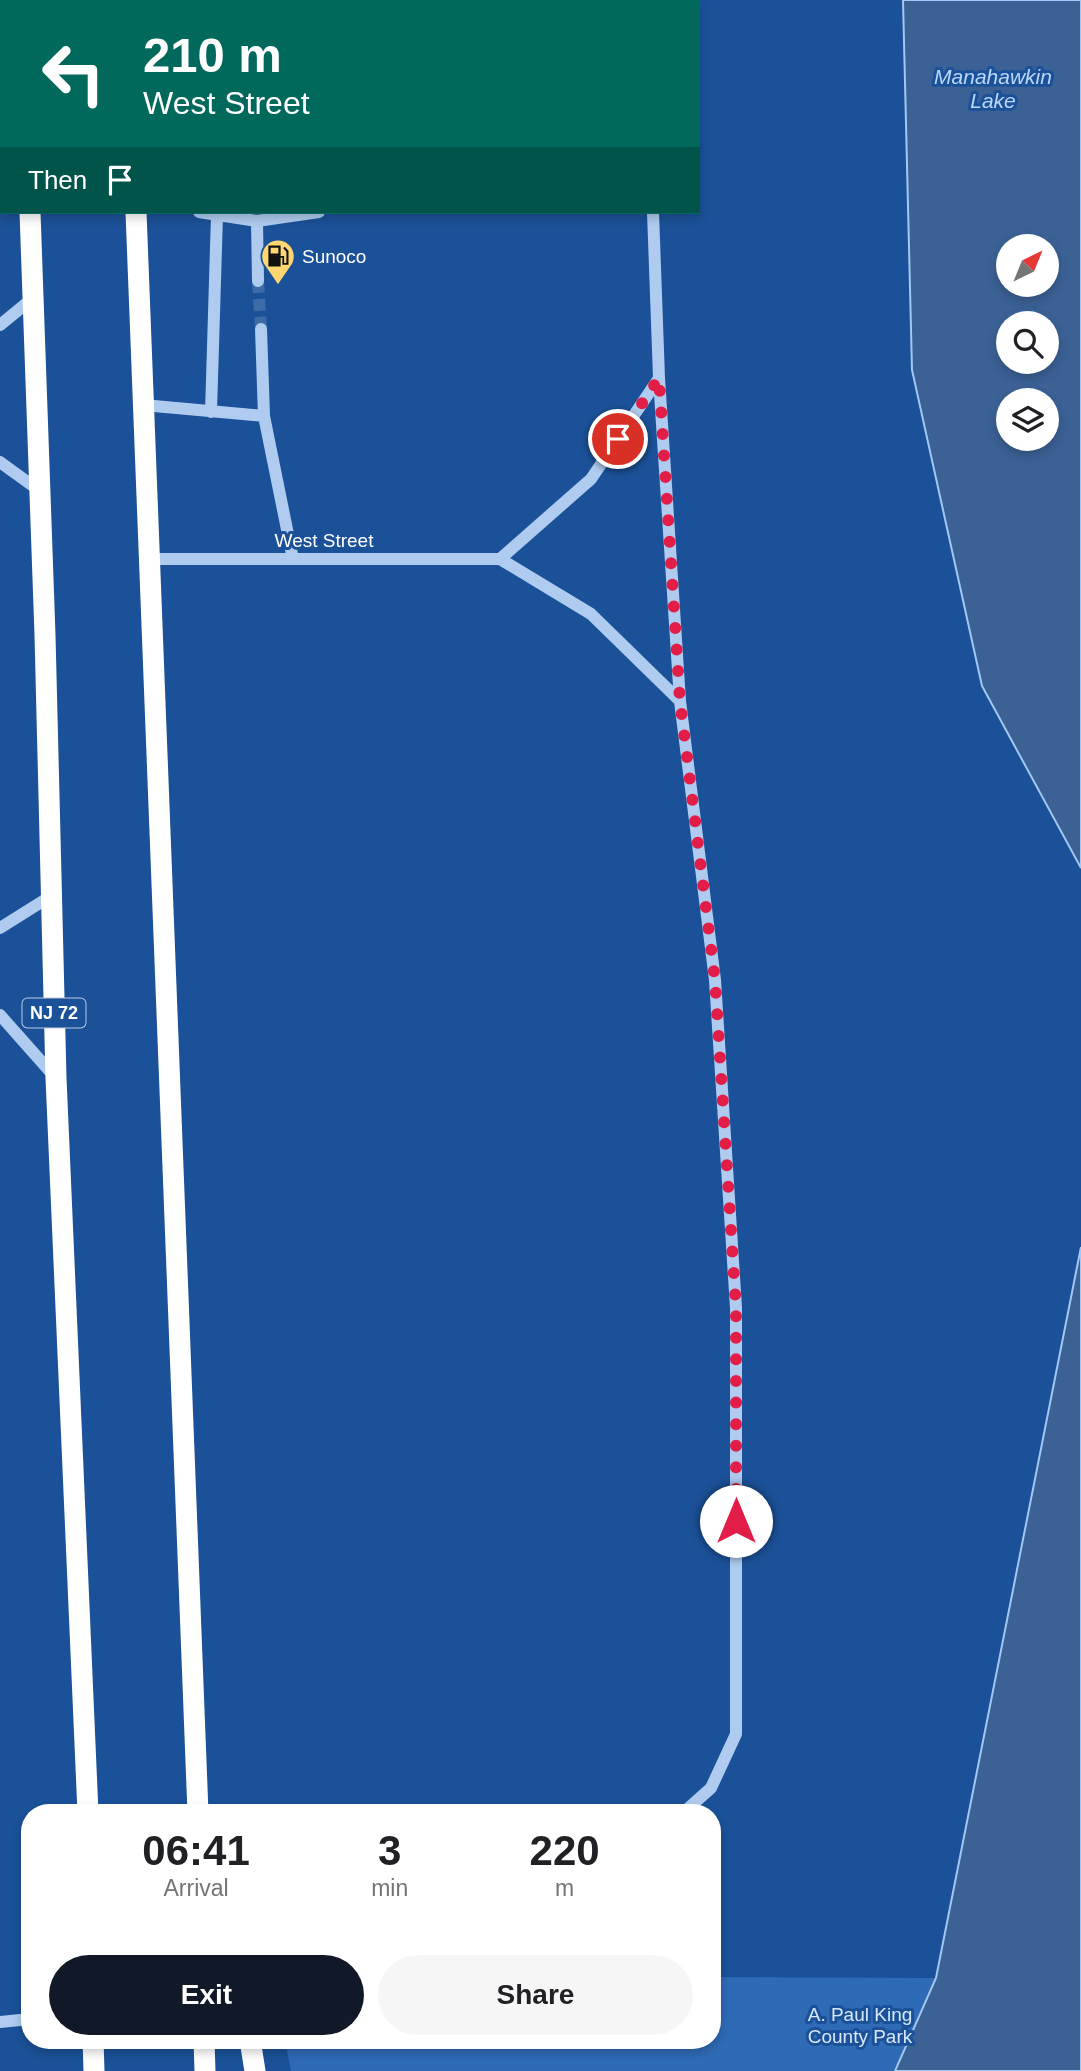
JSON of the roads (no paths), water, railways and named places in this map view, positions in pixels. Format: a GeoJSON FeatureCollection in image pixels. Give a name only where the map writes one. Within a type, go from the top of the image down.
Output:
{"type":"FeatureCollection","features":[{"type":"Feature","properties":{"kind":"highway","name":"NJ 72"},"geometry":{"type":"LineString","coordinates":[[30,214],[56,1078],[88,1804]]}},
{"type":"Feature","properties":{"kind":"highway"},"geometry":{"type":"LineString","coordinates":[[136,214],[198,1804]]}},
{"type":"Feature","properties":{"kind":"highway"},"geometry":{"type":"LineString","coordinates":[[194,1731],[207,1804]]}},
{"type":"Feature","properties":{"kind":"highway"},"geometry":{"type":"LineString","coordinates":[[93,2049],[94,2071]]}},
{"type":"Feature","properties":{"kind":"highway"},"geometry":{"type":"LineString","coordinates":[[204,2049],[205,2071]]}},
{"type":"Feature","properties":{"kind":"highway"},"geometry":{"type":"LineString","coordinates":[[251,2049],[255,2071]]}},
{"type":"Feature","properties":{"kind":"street"},"geometry":{"type":"LineString","coordinates":[[211,214],[257,221],[305,214]]}},
{"type":"Feature","properties":{"kind":"street"},"geometry":{"type":"LineString","coordinates":[[653,214],[659,378],[680,701],[715,980],[736,1308],[736,1734],[711,1788],[693,1804]]}},
{"type":"Feature","properties":{"kind":"street"},"geometry":{"type":"LineString","coordinates":[[211,412],[217,215]]}},
{"type":"Feature","properties":{"kind":"street"},"geometry":{"type":"LineString","coordinates":[[257,221],[258,281]]}},
{"type":"Feature","properties":{"kind":"street"},"geometry":{"type":"LineString","coordinates":[[0,325],[33,298]]}},
{"type":"Feature","properties":{"kind":"street"},"geometry":{"type":"LineString","coordinates":[[261,329],[264,416],[293,559]]}},
{"type":"Feature","properties":{"kind":"street"},"geometry":{"type":"LineString","coordinates":[[659,378],[591,479],[500,559],[590,614],[680,701]]}},
{"type":"Feature","properties":{"kind":"street"},"geometry":{"type":"LineString","coordinates":[[143,405],[264,416]]}},
{"type":"Feature","properties":{"kind":"street"},"geometry":{"type":"LineString","coordinates":[[0,462],[40,491]]}},
{"type":"Feature","properties":{"kind":"street","name":"West Street"},"geometry":{"type":"LineString","coordinates":[[148,559],[500,559]]}},
{"type":"Feature","properties":{"kind":"street"},"geometry":{"type":"LineString","coordinates":[[0,928],[51,896]]}},
{"type":"Feature","properties":{"kind":"street"},"geometry":{"type":"LineString","coordinates":[[0,1014],[56,1078]]}},
{"type":"Feature","properties":{"kind":"street"},"geometry":{"type":"LineString","coordinates":[[0,2022],[21,2020]]}},
{"type":"Feature","properties":{"kind":"water","name":"Manahawkin Lake"},"geometry":{"type":"Polygon","coordinates":[[[903,0],[1081,0],[1081,868],[982,686],[912,370],[903,0]]]}},
{"type":"Feature","properties":{"kind":"water"},"geometry":{"type":"Polygon","coordinates":[[[1081,1247],[1081,2071],[895,2071],[936,1978],[1081,1247]]]}},
{"type":"Feature","properties":{"kind":"tunnel"},"geometry":{"type":"LineString","coordinates":[[258,281],[261,329]]}},
{"type":"Feature","properties":{"kind":"place","name":"Sunoco"},"geometry":{"type":"Point","coordinates":[278,286]}},
{"type":"Feature","properties":{"kind":"park label","name":"A. Paul King County Park"},"geometry":{"type":"Point","coordinates":[860,2025]}}]}
